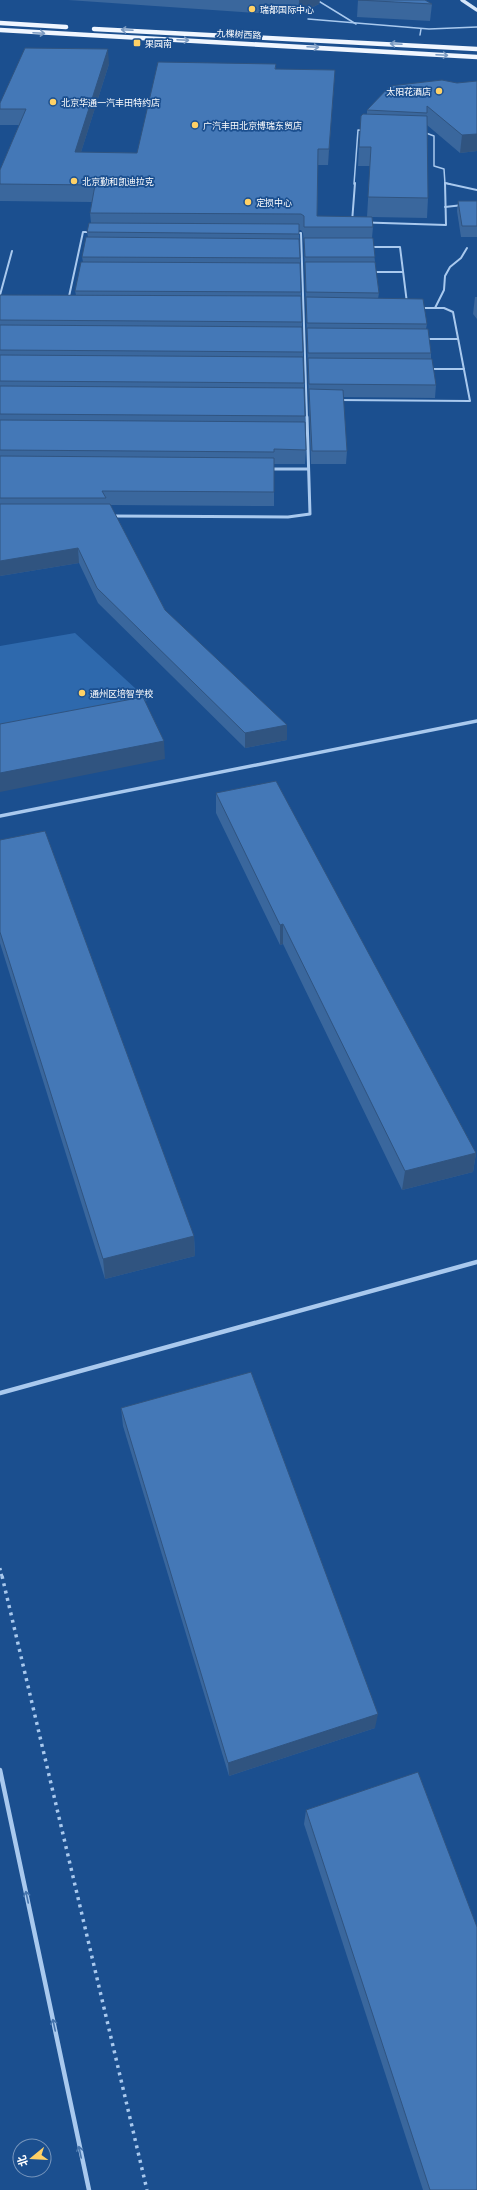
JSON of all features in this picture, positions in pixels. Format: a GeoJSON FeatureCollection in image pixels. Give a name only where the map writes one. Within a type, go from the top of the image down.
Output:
{"type":"FeatureCollection","features":[{"type":"Feature","properties":{"kind":"main road"},"geometry":{"type":"LineString","coordinates":[[462,0],[477,10]]}},
{"type":"Feature","properties":{"kind":"main road"},"geometry":{"type":"LineString","coordinates":[[0,23],[73,28]]}},
{"type":"Feature","properties":{"kind":"main road","name":"九棵树西路"},"geometry":{"type":"LineString","coordinates":[[89,28],[477,49]]}},
{"type":"Feature","properties":{"kind":"main road","name":"九棵树西路"},"geometry":{"type":"LineString","coordinates":[[0,30],[477,57]]}},
{"type":"Feature","properties":{"kind":"street"},"geometry":{"type":"LineString","coordinates":[[317,0],[356,24]]}},
{"type":"Feature","properties":{"kind":"street"},"geometry":{"type":"LineString","coordinates":[[358,130],[426,133],[434,136],[434,166],[444,169],[444,182],[446,225],[352,222],[358,130]]}},
{"type":"Feature","properties":{"kind":"street"},"geometry":{"type":"LineString","coordinates":[[444,182],[477,190]]}},
{"type":"Feature","properties":{"kind":"street"},"geometry":{"type":"LineString","coordinates":[[445,207],[469,204]]}},
{"type":"Feature","properties":{"kind":"street"},"geometry":{"type":"LineString","coordinates":[[67,305],[83,232],[98,232]]}},
{"type":"Feature","properties":{"kind":"street"},"geometry":{"type":"LineString","coordinates":[[104,516],[288,517],[310,514],[301,233],[293,233]]}},
{"type":"Feature","properties":{"kind":"street"},"geometry":{"type":"LineString","coordinates":[[80,246],[88,246]]}},
{"type":"Feature","properties":{"kind":"street"},"geometry":{"type":"LineString","coordinates":[[294,248],[309,247]]}},
{"type":"Feature","properties":{"kind":"street"},"geometry":{"type":"LineString","coordinates":[[362,247],[400,247],[408,307]]}},
{"type":"Feature","properties":{"kind":"street"},"geometry":{"type":"LineString","coordinates":[[435,308],[444,290],[445,276],[450,267],[461,258],[467,248]]}},
{"type":"Feature","properties":{"kind":"street"},"geometry":{"type":"LineString","coordinates":[[0,295],[12,251]]}},
{"type":"Feature","properties":{"kind":"street"},"geometry":{"type":"LineString","coordinates":[[74,271],[82,271]]}},
{"type":"Feature","properties":{"kind":"street"},"geometry":{"type":"LineString","coordinates":[[294,272],[310,271]]}},
{"type":"Feature","properties":{"kind":"street"},"geometry":{"type":"LineString","coordinates":[[372,272],[403,272]]}},
{"type":"Feature","properties":{"kind":"street"},"geometry":{"type":"LineString","coordinates":[[295,307],[311,307]]}},
{"type":"Feature","properties":{"kind":"street"},"geometry":{"type":"LineString","coordinates":[[337,400],[470,401],[453,312],[444,308],[415,308]]}},
{"type":"Feature","properties":{"kind":"street"},"geometry":{"type":"LineString","coordinates":[[296,338],[312,338]]}},
{"type":"Feature","properties":{"kind":"street"},"geometry":{"type":"LineString","coordinates":[[420,339],[458,339]]}},
{"type":"Feature","properties":{"kind":"street"},"geometry":{"type":"LineString","coordinates":[[298,368],[313,368]]}},
{"type":"Feature","properties":{"kind":"street"},"geometry":{"type":"LineString","coordinates":[[424,369],[464,369]]}},
{"type":"Feature","properties":{"kind":"street"},"geometry":{"type":"LineString","coordinates":[[299,400],[314,400]]}},
{"type":"Feature","properties":{"kind":"street"},"geometry":{"type":"LineString","coordinates":[[299,433],[307,434]]}},
{"type":"Feature","properties":{"kind":"street"},"geometry":{"type":"LineString","coordinates":[[265,469],[308,469]]}},
{"type":"Feature","properties":{"kind":"street"},"geometry":{"type":"LineString","coordinates":[[0,816],[477,721]]}},
{"type":"Feature","properties":{"kind":"street"},"geometry":{"type":"LineString","coordinates":[[0,1393],[477,1262]]}},
{"type":"Feature","properties":{"kind":"lane"},"geometry":{"type":"LineString","coordinates":[[308,19],[421,28],[477,27]]}},
{"type":"Feature","properties":{"kind":"lane"},"geometry":{"type":"LineString","coordinates":[[420,35],[421,28]]}},
{"type":"Feature","properties":{"kind":"lane"},"geometry":{"type":"LineString","coordinates":[[0,1770],[88,2190]]}},
{"type":"Feature","properties":{"kind":"path"},"geometry":{"type":"LineString","coordinates":[[0,1568],[146,2190]]}},
{"type":"Feature","properties":{"kind":"shaded area"},"geometry":{"type":"Polygon","coordinates":[[[75,633],[148,700],[0,728],[0,646],[75,633]]]}},
{"type":"Feature","properties":{"kind":"building"},"geometry":{"type":"Polygon","coordinates":[[[358,0],[425,0],[432,4],[358,0]]]}},
{"type":"Feature","properties":{"kind":"building"},"geometry":{"type":"Polygon","coordinates":[[[25,48],[108,49],[75,152],[137,153],[158,62],[276,64],[275,69],[335,70],[329,149],[318,149],[317,216],[372,217],[373,227],[304,227],[304,216],[301,214],[90,213],[95,185],[0,184],[0,170],[26,109],[0,109],[0,103],[25,48]]]}},
{"type":"Feature","properties":{"kind":"building"},"geometry":{"type":"Polygon","coordinates":[[[442,80],[457,83],[477,81],[477,134],[462,135],[427,106],[427,113],[367,110],[390,86],[442,80]]]}},
{"type":"Feature","properties":{"kind":"building"},"geometry":{"type":"Polygon","coordinates":[[[363,114],[427,116],[428,198],[368,197],[371,147],[359,147],[361,116],[363,114]]]}},
{"type":"Feature","properties":{"kind":"building"},"geometry":{"type":"Polygon","coordinates":[[[458,201],[477,201],[477,226],[462,226],[458,201]]]}},
{"type":"Feature","properties":{"kind":"building"},"geometry":{"type":"Polygon","coordinates":[[[89,223],[299,224],[299,234],[87,232],[89,223]]]}},
{"type":"Feature","properties":{"kind":"building"},"geometry":{"type":"Polygon","coordinates":[[[86,237],[299,239],[300,258],[82,257],[86,237]]]}},
{"type":"Feature","properties":{"kind":"building"},"geometry":{"type":"Polygon","coordinates":[[[304,238],[373,238],[375,257],[305,257],[304,238]]]}},
{"type":"Feature","properties":{"kind":"building"},"geometry":{"type":"Polygon","coordinates":[[[81,262],[300,263],[301,292],[75,291],[81,262]]]}},
{"type":"Feature","properties":{"kind":"building"},"geometry":{"type":"Polygon","coordinates":[[[305,262],[375,262],[379,293],[306,292],[305,262]]]}},
{"type":"Feature","properties":{"kind":"building"},"geometry":{"type":"Polygon","coordinates":[[[0,295],[301,296],[302,322],[0,320],[0,295]]]}},
{"type":"Feature","properties":{"kind":"building"},"geometry":{"type":"Polygon","coordinates":[[[306,297],[423,299],[427,324],[307,323],[306,297]]]}},
{"type":"Feature","properties":{"kind":"building"},"geometry":{"type":"Polygon","coordinates":[[[0,325],[302,327],[303,352],[0,350],[0,325]]]}},
{"type":"Feature","properties":{"kind":"building"},"geometry":{"type":"Polygon","coordinates":[[[307,328],[428,329],[431,353],[308,353],[307,328]]]}},
{"type":"Feature","properties":{"kind":"building"},"geometry":{"type":"Polygon","coordinates":[[[0,355],[303,357],[304,383],[0,381],[0,355]]]}},
{"type":"Feature","properties":{"kind":"building"},"geometry":{"type":"Polygon","coordinates":[[[308,358],[432,359],[436,385],[309,384],[308,358]]]}},
{"type":"Feature","properties":{"kind":"building"},"geometry":{"type":"Polygon","coordinates":[[[0,386],[304,388],[305,416],[0,414],[0,386]]]}},
{"type":"Feature","properties":{"kind":"building"},"geometry":{"type":"Polygon","coordinates":[[[309,389],[343,390],[347,451],[312,451],[309,389]]]}},
{"type":"Feature","properties":{"kind":"building"},"geometry":{"type":"Polygon","coordinates":[[[0,420],[305,422],[306,450],[274,449],[274,452],[0,450],[0,420]]]}},
{"type":"Feature","properties":{"kind":"building"},"geometry":{"type":"Polygon","coordinates":[[[0,456],[274,458],[274,492],[102,491],[106,498],[0,498],[0,456]]]}},
{"type":"Feature","properties":{"kind":"building"},"geometry":{"type":"Polygon","coordinates":[[[0,504],[110,504],[165,610],[287,725],[245,733],[97,588],[78,548],[0,561],[0,504]]]}},
{"type":"Feature","properties":{"kind":"building"},"geometry":{"type":"Polygon","coordinates":[[[143,697],[164,741],[0,773],[0,724],[143,697]]]}},
{"type":"Feature","properties":{"kind":"building"},"geometry":{"type":"Polygon","coordinates":[[[276,781],[476,1153],[405,1171],[283,924],[280,925],[216,793],[276,781]]]}},
{"type":"Feature","properties":{"kind":"building"},"geometry":{"type":"Polygon","coordinates":[[[45,831],[194,1236],[103,1259],[0,932],[0,840],[45,831]]]}},
{"type":"Feature","properties":{"kind":"building"},"geometry":{"type":"Polygon","coordinates":[[[251,1372],[378,1714],[228,1763],[121,1408],[251,1372]]]}},
{"type":"Feature","properties":{"kind":"building"},"geometry":{"type":"Polygon","coordinates":[[[418,1772],[477,1927],[477,2190],[430,2190],[306,1810],[418,1772]]]}},
{"type":"Feature","properties":{"kind":"place","name":"瑞都国际中心"},"geometry":{"type":"Point","coordinates":[252,9]}},
{"type":"Feature","properties":{"kind":"place","name":"果园南"},"geometry":{"type":"Point","coordinates":[137,43]}},
{"type":"Feature","properties":{"kind":"place","name":"太阳花酒店"},"geometry":{"type":"Point","coordinates":[439,91]}},
{"type":"Feature","properties":{"kind":"place","name":"北京华通一汽丰田特约店"},"geometry":{"type":"Point","coordinates":[53,102]}},
{"type":"Feature","properties":{"kind":"place","name":"广汽丰田北京博瑞东贸店"},"geometry":{"type":"Point","coordinates":[195,125]}},
{"type":"Feature","properties":{"kind":"place","name":"北京勤和凯迪拉克"},"geometry":{"type":"Point","coordinates":[74,181]}},
{"type":"Feature","properties":{"kind":"place","name":"定损中心"},"geometry":{"type":"Point","coordinates":[248,202]}},
{"type":"Feature","properties":{"kind":"place","name":"通州区培智学校"},"geometry":{"type":"Point","coordinates":[82,693]}}]}
